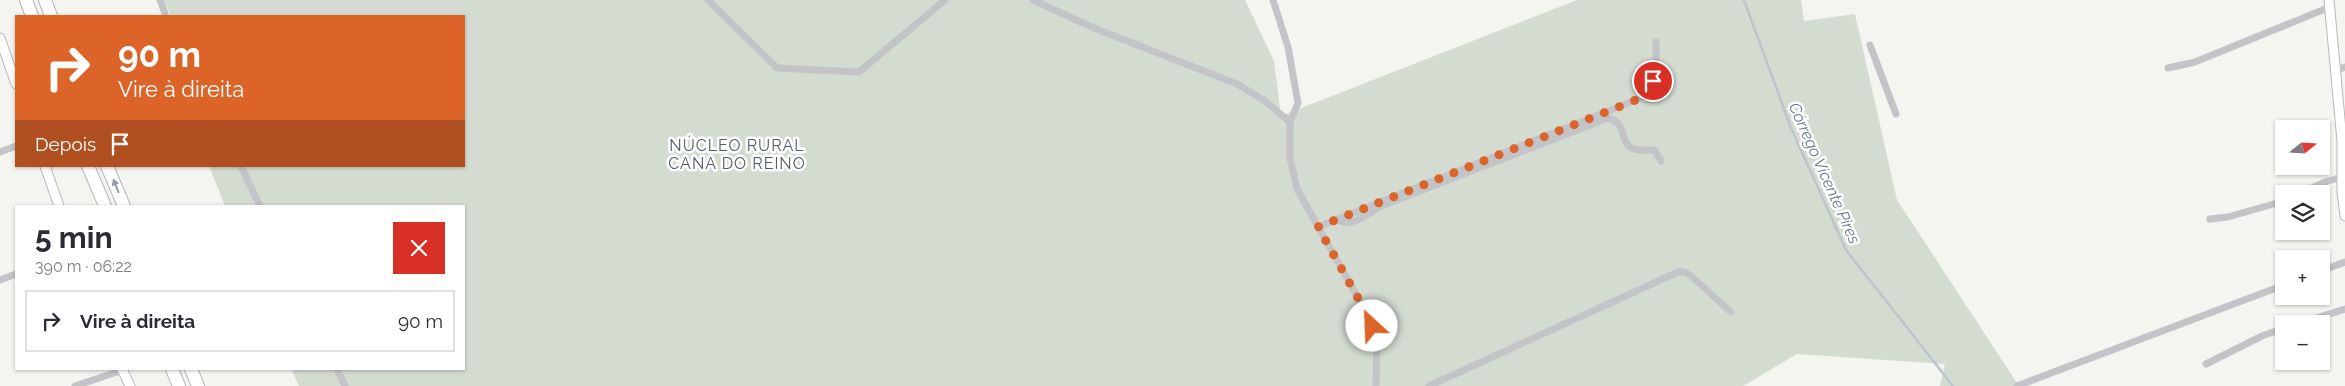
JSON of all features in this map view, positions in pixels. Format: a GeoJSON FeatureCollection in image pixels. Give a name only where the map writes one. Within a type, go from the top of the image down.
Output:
{"type":"FeatureCollection","features":[{"type":"Feature","properties":{"kind":"highway"},"geometry":{"type":"LineString","coordinates":[[26,0],[32,15]]}},
{"type":"Feature","properties":{"kind":"highway"},"geometry":{"type":"LineString","coordinates":[[45,0],[51,15]]}},
{"type":"Feature","properties":{"kind":"highway"},"geometry":{"type":"LineString","coordinates":[[88,167],[105,205]]}},
{"type":"Feature","properties":{"kind":"highway"},"geometry":{"type":"LineString","coordinates":[[108,167],[124,205]]}},
{"type":"Feature","properties":{"kind":"highway"},"geometry":{"type":"LineString","coordinates":[[172,370],[179,386]]}},
{"type":"Feature","properties":{"kind":"highway"},"geometry":{"type":"LineString","coordinates":[[191,370],[198,386]]}},
{"type":"Feature","properties":{"kind":"street"},"geometry":{"type":"LineString","coordinates":[[160,0],[166,15]]}},
{"type":"Feature","properties":{"kind":"street"},"geometry":{"type":"LineString","coordinates":[[708,0],[777,68],[859,72],[945,0]]}},
{"type":"Feature","properties":{"kind":"street"},"geometry":{"type":"LineString","coordinates":[[1033,0],[1094,28],[1237,84],[1265,101],[1290,122]]}},
{"type":"Feature","properties":{"kind":"street"},"geometry":{"type":"LineString","coordinates":[[1273,0],[1288,47],[1298,103],[1290,122],[1292,174],[1297,189],[1367,314],[1377,339],[1376,386]]}},
{"type":"Feature","properties":{"kind":"street"},"geometry":{"type":"LineString","coordinates":[[2168,68],[2194,62],[2330,4],[2335,71],[2344,140],[2342,178],[2345,216]]}},
{"type":"Feature","properties":{"kind":"street"},"geometry":{"type":"LineString","coordinates":[[0,38],[15,81]]}},
{"type":"Feature","properties":{"kind":"street"},"geometry":{"type":"LineString","coordinates":[[1318,227],[1647,94],[1653,81],[1656,42]]}},
{"type":"Feature","properties":{"kind":"street"},"geometry":{"type":"LineString","coordinates":[[1870,44],[1896,114]]}},
{"type":"Feature","properties":{"kind":"street"},"geometry":{"type":"LineString","coordinates":[[2335,71],[2345,67]]}},
{"type":"Feature","properties":{"kind":"street"},"geometry":{"type":"LineString","coordinates":[[1338,220],[1343,223],[1355,222],[1379,207],[1608,118],[1615,119],[1620,123],[1630,147],[1654,150],[1661,161]]}},
{"type":"Feature","properties":{"kind":"street"},"geometry":{"type":"LineString","coordinates":[[0,152],[15,146]]}},
{"type":"Feature","properties":{"kind":"street"},"geometry":{"type":"LineString","coordinates":[[45,167],[59,205]]}},
{"type":"Feature","properties":{"kind":"street"},"geometry":{"type":"LineString","coordinates":[[241,167],[260,205]]}},
{"type":"Feature","properties":{"kind":"street"},"geometry":{"type":"LineString","coordinates":[[2319,185],[2342,178]]}},
{"type":"Feature","properties":{"kind":"street"},"geometry":{"type":"LineString","coordinates":[[2210,219],[2228,217],[2275,204]]}},
{"type":"Feature","properties":{"kind":"street"},"geometry":{"type":"LineString","coordinates":[[2330,268],[2345,262]]}},
{"type":"Feature","properties":{"kind":"street"},"geometry":{"type":"LineString","coordinates":[[1429,386],[1678,272],[1684,272],[1691,276],[1731,312]]}},
{"type":"Feature","properties":{"kind":"street"},"geometry":{"type":"LineString","coordinates":[[0,280],[15,274]]}},
{"type":"Feature","properties":{"kind":"street"},"geometry":{"type":"LineString","coordinates":[[2017,386],[2275,288]]}},
{"type":"Feature","properties":{"kind":"street"},"geometry":{"type":"LineString","coordinates":[[2325,315],[2345,309]]}},
{"type":"Feature","properties":{"kind":"street"},"geometry":{"type":"LineString","coordinates":[[2206,364],[2275,331]]}},
{"type":"Feature","properties":{"kind":"street"},"geometry":{"type":"LineString","coordinates":[[75,386],[123,370],[130,386]]}},
{"type":"Feature","properties":{"kind":"street"},"geometry":{"type":"LineString","coordinates":[[337,370],[345,386]]}},
{"type":"Feature","properties":{"kind":"shaded area"},"geometry":{"type":"Polygon","coordinates":[[[164,0],[1245,0],[1274,61],[1281,116],[1577,0],[1801,0],[1804,21],[1855,14],[1897,200],[2019,386],[1940,386],[1945,364],[1797,354],[1743,386],[299,386],[291,370],[465,370],[465,205],[225,205],[209,167],[465,167],[465,15],[171,15],[164,0]]]}},
{"type":"Feature","properties":{"kind":"waterway","name":"Córrego Vicente Pires"},"geometry":{"type":"LineString","coordinates":[[1744,0],[1791,128],[1846,250],[1953,386]]}},
{"type":"Feature","properties":{"kind":"district","name":"NÚCLEO RURAL CANA DO REINO"},"geometry":{"type":"Point","coordinates":[737,154]}},
{"type":"Feature","properties":{"kind":"route"},"geometry":{"type":"LineString","coordinates":[[1372,326],[1318,227],[1636,100],[1647,94],[1653,81]]}}]}
